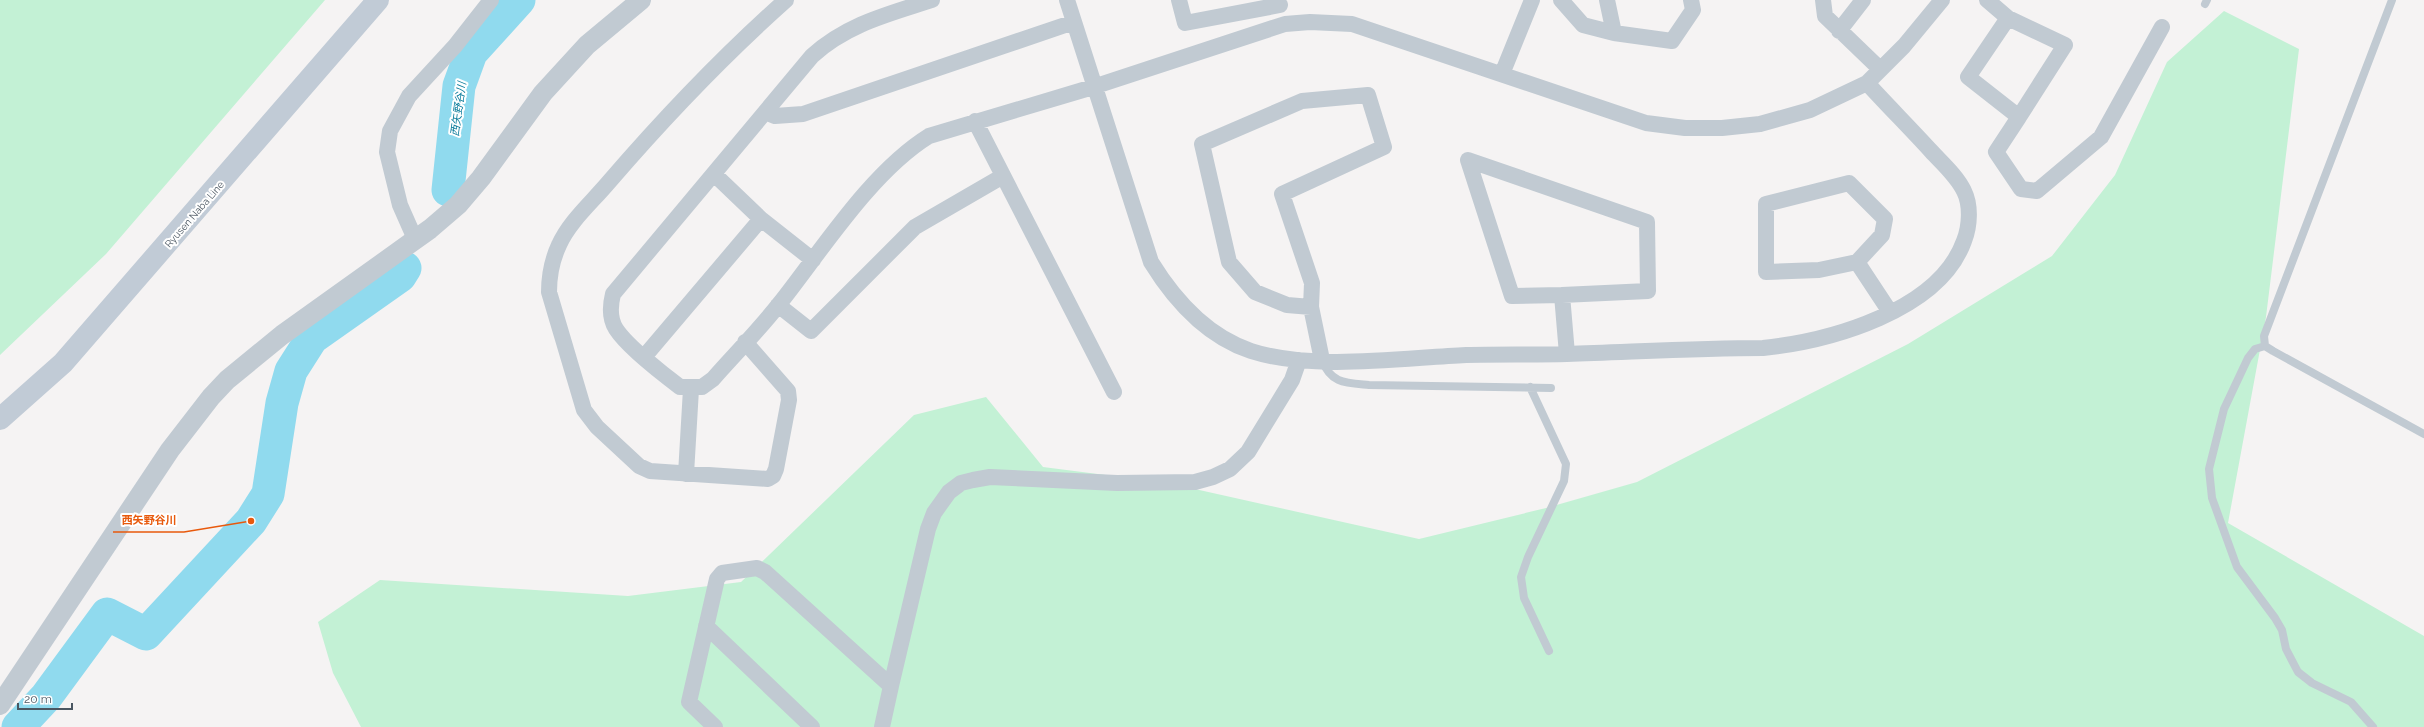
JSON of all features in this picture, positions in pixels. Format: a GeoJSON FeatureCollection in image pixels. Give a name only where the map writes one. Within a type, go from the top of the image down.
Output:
{"type":"FeatureCollection","features":[{"type":"Feature","properties":{"kind":"main road","name":"Ryusen Naba Line"},"geometry":{"type":"LineString","coordinates":[[0,419],[63,363],[378,0]]}},
{"type":"Feature","properties":{"kind":"street"},"geometry":{"type":"LineString","coordinates":[[415,239],[400,205],[387,152],[390,132],[408,96],[455,46],[491,0]]}},
{"type":"Feature","properties":{"kind":"street"},"geometry":{"type":"LineString","coordinates":[[0,705],[161,463],[211,397],[237,372],[282,335],[442,219],[471,191],[538,99],[565,68],[587,45],[641,0]]}},
{"type":"Feature","properties":{"kind":"street"},"geometry":{"type":"LineString","coordinates":[[745,342],[788,391],[789,400],[776,469],[772,476],[768,479],[650,471],[639,466],[597,427],[584,410],[549,292],[549,279],[559,245],[576,221],[665,118],[712,69],[786,0]]}},
{"type":"Feature","properties":{"kind":"street"},"geometry":{"type":"LineString","coordinates":[[932,0],[866,21],[826,43],[808,61],[614,294],[610,306],[611,316],[616,330],[644,357],[680,387],[691,389],[702,387],[713,378],[778,305],[863,197],[914,146],[929,136],[975,121],[1093,87],[1285,24],[1310,22],[1352,24],[1646,123],[1685,128],[1722,128],[1760,124],[1810,110],[1867,83],[1880,68],[1904,46],[1942,0]]}},
{"type":"Feature","properties":{"kind":"street"},"geometry":{"type":"LineString","coordinates":[[1067,0],[1093,87],[1151,262],[1176,299],[1203,324],[1227,340],[1252,351],[1299,360],[1402,360],[1466,355],[1567,354],[1763,348],[1798,344],[1866,324],[1890,312],[1929,288],[1941,278],[1954,262],[1968,231],[1968,209],[1964,191],[1951,172],[1867,83]]}},
{"type":"Feature","properties":{"kind":"street"},"geometry":{"type":"LineString","coordinates":[[1179,0],[1186,23],[1280,3],[1285,24]]}},
{"type":"Feature","properties":{"kind":"street"},"geometry":{"type":"LineString","coordinates":[[1502,74],[1532,0]]}},
{"type":"Feature","properties":{"kind":"street"},"geometry":{"type":"LineString","coordinates":[[1561,0],[1583,25],[1614,33],[1672,41],[1693,10],[1691,0]]}},
{"type":"Feature","properties":{"kind":"street"},"geometry":{"type":"LineString","coordinates":[[1607,0],[1614,33]]}},
{"type":"Feature","properties":{"kind":"street"},"geometry":{"type":"LineString","coordinates":[[1823,0],[1825,16],[1839,31],[1880,68]]}},
{"type":"Feature","properties":{"kind":"street"},"geometry":{"type":"LineString","coordinates":[[1839,31],[1863,0]]}},
{"type":"Feature","properties":{"kind":"street"},"geometry":{"type":"LineString","coordinates":[[1987,0],[2008,18],[2065,45],[1996,152],[2021,189],[2038,190],[2101,137],[2162,27]]}},
{"type":"Feature","properties":{"kind":"street"},"geometry":{"type":"LineString","coordinates":[[2008,18],[1968,77],[2019,117]]}},
{"type":"Feature","properties":{"kind":"street"},"geometry":{"type":"LineString","coordinates":[[765,112],[775,116],[803,114],[1074,22]]}},
{"type":"Feature","properties":{"kind":"street"},"geometry":{"type":"LineString","coordinates":[[1311,308],[1287,304],[1255,292],[1229,262],[1202,144],[1302,101],[1368,95],[1384,147],[1282,194],[1312,283],[1311,308],[1322,360]]}},
{"type":"Feature","properties":{"kind":"street"},"geometry":{"type":"LineString","coordinates":[[975,121],[1114,392]]}},
{"type":"Feature","properties":{"kind":"street"},"geometry":{"type":"LineString","coordinates":[[1468,160],[1647,222],[1648,291],[1562,295],[1512,296],[1468,160]]}},
{"type":"Feature","properties":{"kind":"street"},"geometry":{"type":"LineString","coordinates":[[714,174],[762,219],[813,260]]}},
{"type":"Feature","properties":{"kind":"street"},"geometry":{"type":"LineString","coordinates":[[778,305],[811,331],[915,227],[1003,176]]}},
{"type":"Feature","properties":{"kind":"street"},"geometry":{"type":"LineString","coordinates":[[1849,183],[1885,219],[1882,235],[1857,262],[1818,270],[1766,272],[1766,204],[1849,183]]}},
{"type":"Feature","properties":{"kind":"street"},"geometry":{"type":"LineString","coordinates":[[644,357],[762,219]]}},
{"type":"Feature","properties":{"kind":"street"},"geometry":{"type":"LineString","coordinates":[[1857,262],[1890,312]]}},
{"type":"Feature","properties":{"kind":"street"},"geometry":{"type":"LineString","coordinates":[[1562,295],[1567,354]]}},
{"type":"Feature","properties":{"kind":"street"},"geometry":{"type":"LineString","coordinates":[[882,727],[928,528],[934,513],[949,492],[961,483],[990,477],[1117,483],[1195,482],[1213,476],[1230,469],[1251,448],[1292,380],[1299,360]]}},
{"type":"Feature","properties":{"kind":"street"},"geometry":{"type":"LineString","coordinates":[[686,474],[691,389]]}},
{"type":"Feature","properties":{"kind":"street"},"geometry":{"type":"LineString","coordinates":[[715,727],[689,702],[717,579],[722,574],[757,568],[765,572],[891,686]]}},
{"type":"Feature","properties":{"kind":"street"},"geometry":{"type":"LineString","coordinates":[[706,626],[812,727]]}},
{"type":"Feature","properties":{"kind":"lane"},"geometry":{"type":"LineString","coordinates":[[2266,346],[2264,336],[2266,327],[2392,0]]}},
{"type":"Feature","properties":{"kind":"lane"},"geometry":{"type":"LineString","coordinates":[[2373,727],[2351,702],[2312,683],[2298,672],[2286,649],[2282,630],[2275,618],[2237,567],[2212,498],[2209,469],[2224,409],[2248,358],[2255,349],[2266,346],[2424,434]]}},
{"type":"Feature","properties":{"kind":"lane"},"geometry":{"type":"LineString","coordinates":[[1322,360],[1326,371],[1332,377],[1345,382],[1369,386],[1551,388]]}},
{"type":"Feature","properties":{"kind":"lane"},"geometry":{"type":"LineString","coordinates":[[1530,387],[1566,464],[1564,481],[1528,557],[1521,577],[1524,598],[1549,651]]}},
{"type":"Feature","properties":{"kind":"green space"},"geometry":{"type":"Polygon","coordinates":[[[0,0],[325,0],[106,254],[0,355],[0,0]]]}},
{"type":"Feature","properties":{"kind":"green space"},"geometry":{"type":"Polygon","coordinates":[[[2224,11],[2299,49],[2266,317],[2228,523],[2424,636],[2424,727],[361,727],[333,673],[318,622],[380,580],[628,596],[741,582],[914,415],[986,397],[1043,467],[1168,483],[1419,539],[1546,508],[1637,482],[1908,344],[2052,256],[2115,175],[2167,62],[2224,11]]]}},
{"type":"Feature","properties":{"kind":"waterway","name":"西矢野谷川"},"geometry":{"type":"LineString","coordinates":[[448,190],[459,86],[471,53],[519,0]]}},
{"type":"Feature","properties":{"kind":"waterway","name":"西矢野谷川"},"geometry":{"type":"LineString","coordinates":[[18,727],[46,697],[107,614],[146,634],[251,521],[268,494],[282,403],[291,371],[312,338],[400,276],[405,268]]}},
{"type":"Feature","properties":{"kind":"place","name":"西矢野谷川"},"geometry":{"type":"Point","coordinates":[251,521]}}]}
